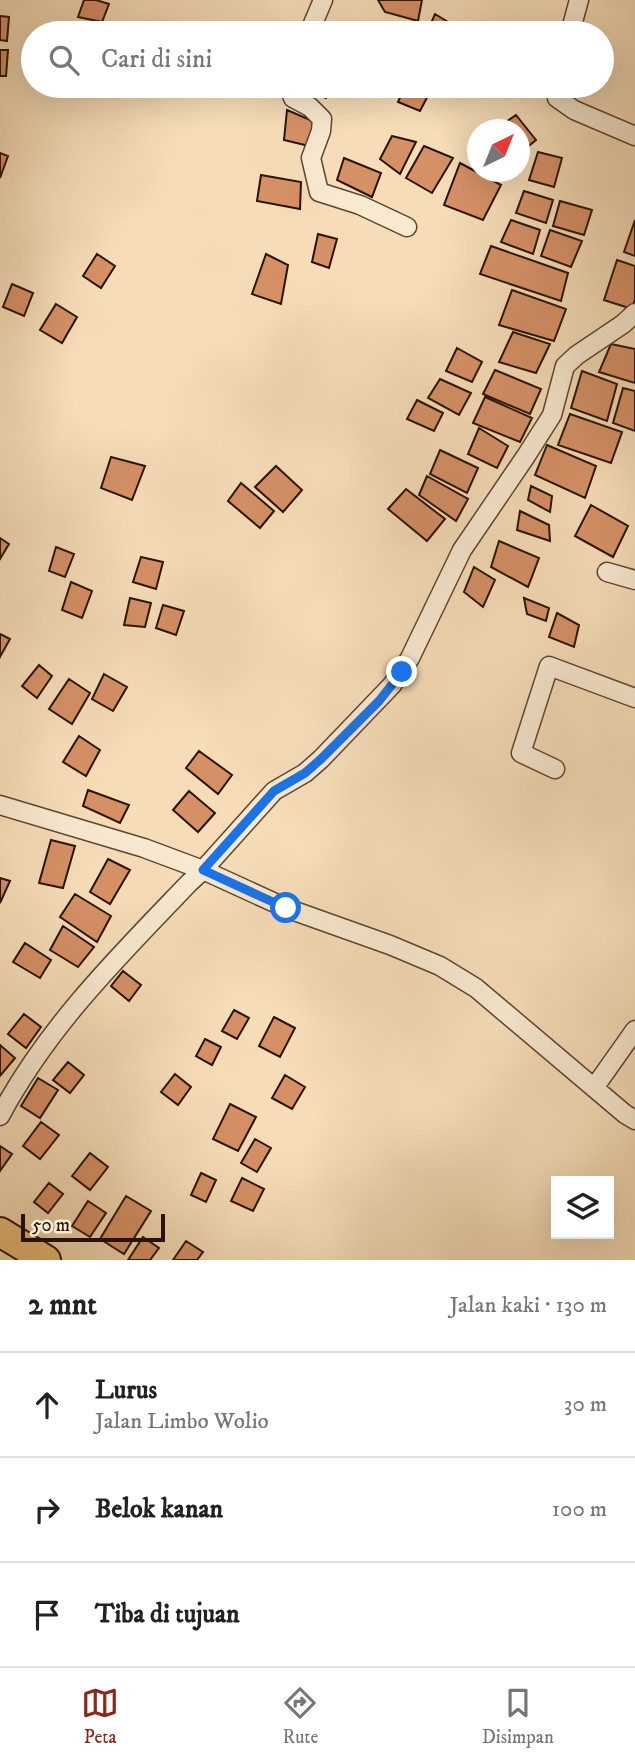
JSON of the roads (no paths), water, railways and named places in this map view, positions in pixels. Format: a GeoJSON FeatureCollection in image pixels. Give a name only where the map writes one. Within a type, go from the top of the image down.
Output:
{"type":"FeatureCollection","features":[{"type":"Feature","properties":{"kind":"highway"},"geometry":{"type":"LineString","coordinates":[[0,1232],[46,1260]]}},
{"type":"Feature","properties":{"kind":"street"},"geometry":{"type":"LineString","coordinates":[[314,21],[323,0]]}},
{"type":"Feature","properties":{"kind":"street"},"geometry":{"type":"LineString","coordinates":[[573,21],[579,0]]}},
{"type":"Feature","properties":{"kind":"street"},"geometry":{"type":"LineString","coordinates":[[293,98],[310,107],[323,119],[311,158],[318,192],[360,205],[407,227]]}},
{"type":"Feature","properties":{"kind":"street"},"geometry":{"type":"LineString","coordinates":[[557,98],[574,110],[635,136]]}},
{"type":"Feature","properties":{"kind":"street"},"geometry":{"type":"LineString","coordinates":[[0,1116],[19,1082],[72,1007],[179,892],[203,870],[274,791],[305,773],[321,759],[393,685],[410,658],[462,550],[552,415],[565,366],[624,324],[635,313]]}},
{"type":"Feature","properties":{"kind":"street"},"geometry":{"type":"LineString","coordinates":[[607,572],[635,580]]}},
{"type":"Feature","properties":{"kind":"street"},"geometry":{"type":"LineString","coordinates":[[555,769],[521,753],[549,666],[635,698]]}},
{"type":"Feature","properties":{"kind":"street"},"geometry":{"type":"LineString","coordinates":[[0,805],[144,848],[203,870],[286,908],[440,966],[476,988],[635,1120]]}},
{"type":"Feature","properties":{"kind":"street"},"geometry":{"type":"LineString","coordinates":[[594,1088],[635,1030]]}}]}
